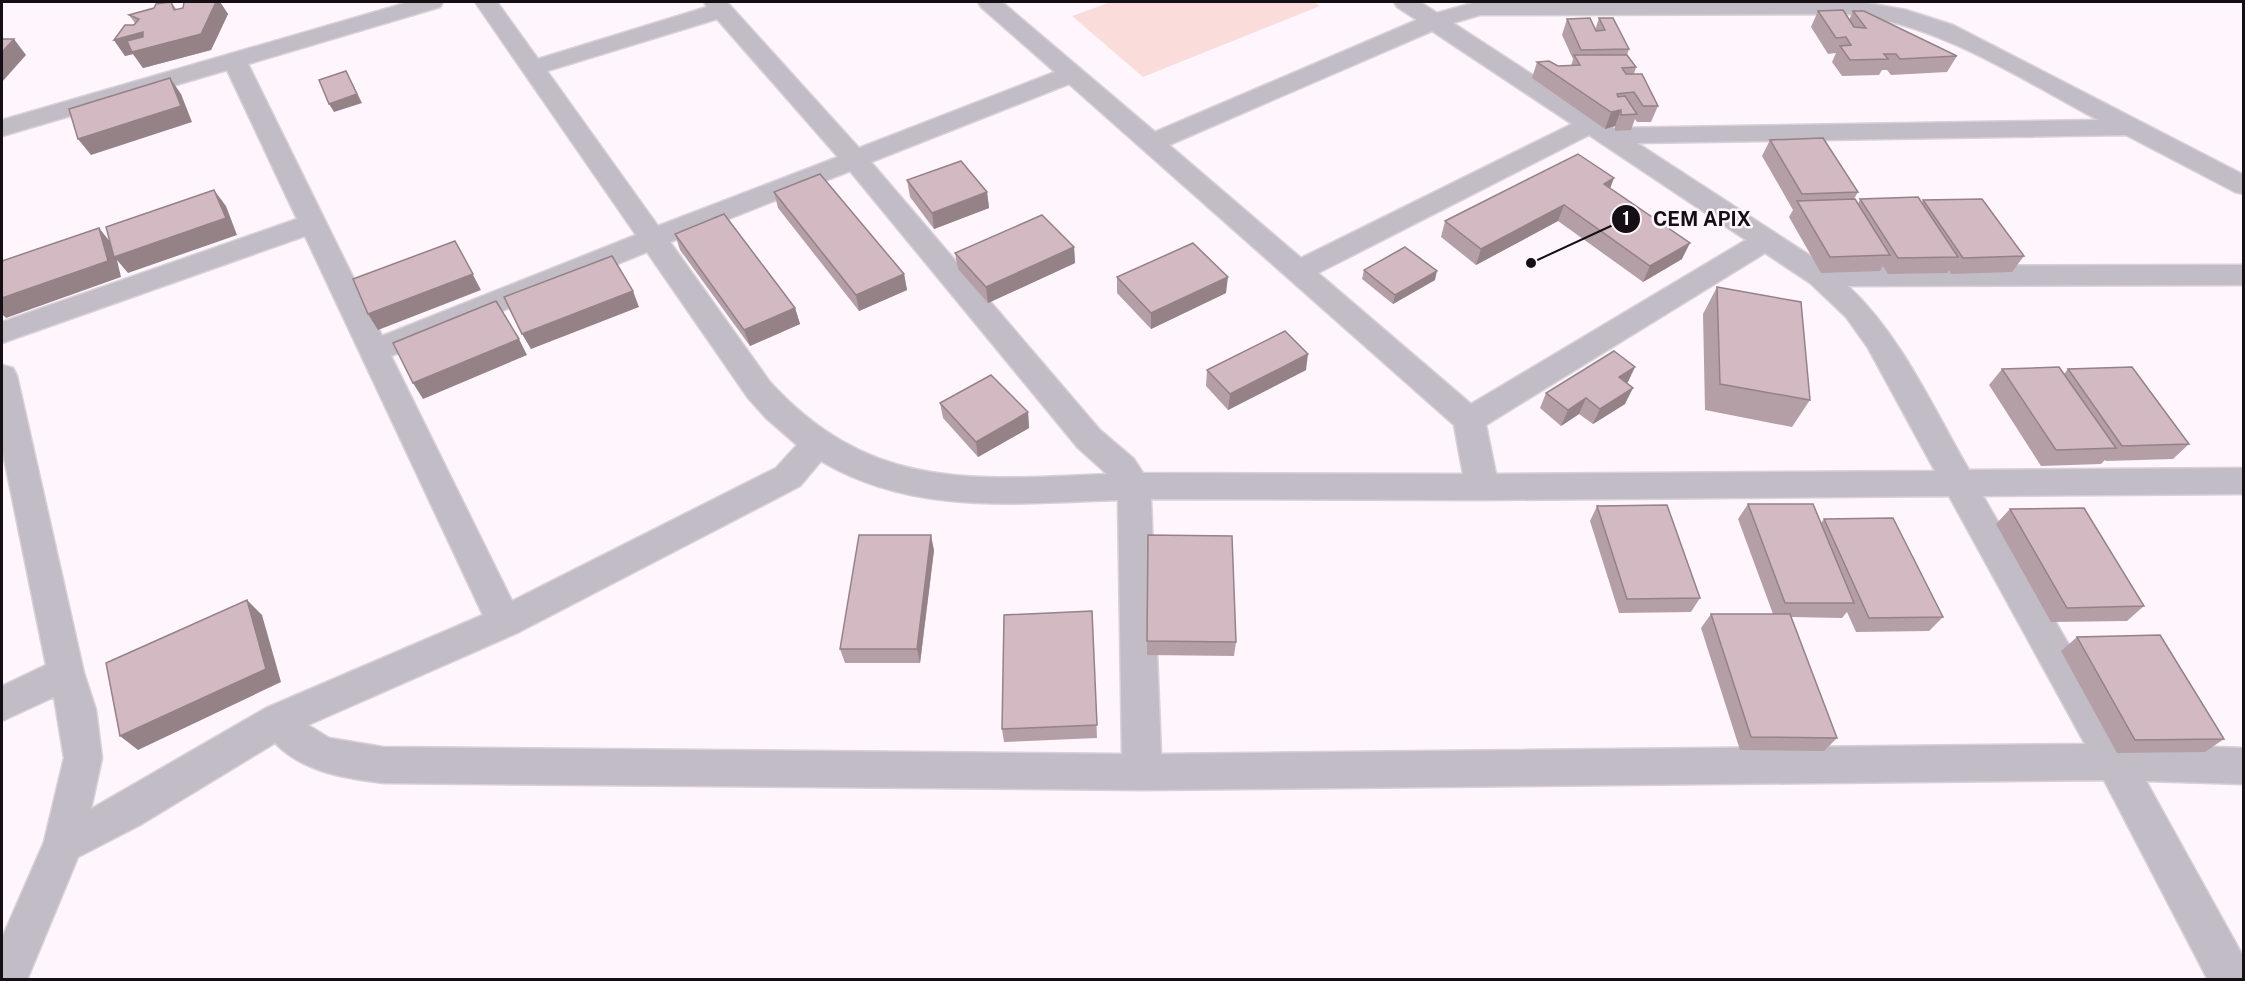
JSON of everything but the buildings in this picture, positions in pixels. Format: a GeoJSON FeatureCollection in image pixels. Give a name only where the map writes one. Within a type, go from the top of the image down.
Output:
{"type":"FeatureCollection","features":[{"type":"Feature","properties":{"kind":"street"},"geometry":{"type":"LineString","coordinates":[[368,2],[398,11]]}},
{"type":"Feature","properties":{"kind":"street"},"geometry":{"type":"LineString","coordinates":[[2,128],[432,2]]}},
{"type":"Feature","properties":{"kind":"street"},"geometry":{"type":"LineString","coordinates":[[486,2],[759,390],[779,415],[816,444],[876,473],[937,487],[988,492],[1134,486],[1482,487],[2244,481]]}},
{"type":"Feature","properties":{"kind":"street"},"geometry":{"type":"LineString","coordinates":[[989,2],[1469,420],[1482,487]]}},
{"type":"Feature","properties":{"kind":"street"},"geometry":{"type":"LineString","coordinates":[[1405,2],[1820,276],[1856,310],[1880,342],[2115,762],[2232,980]]}},
{"type":"Feature","properties":{"kind":"street"},"geometry":{"type":"LineString","coordinates":[[533,68],[718,6],[856,161],[1089,439],[1122,468],[1134,486],[1142,772]]}},
{"type":"Feature","properties":{"kind":"street"},"geometry":{"type":"LineString","coordinates":[[1152,143],[1435,21],[1478,8],[1849,8],[1880,10],[1908,16],[1945,30],[2127,127],[2244,186]]}},
{"type":"Feature","properties":{"kind":"street"},"geometry":{"type":"LineString","coordinates":[[234,60],[504,622]]}},
{"type":"Feature","properties":{"kind":"street"},"geometry":{"type":"LineString","coordinates":[[375,351],[1072,74]]}},
{"type":"Feature","properties":{"kind":"street"},"geometry":{"type":"LineString","coordinates":[[1298,271],[1598,131],[2127,127]]}},
{"type":"Feature","properties":{"kind":"street"},"geometry":{"type":"LineString","coordinates":[[2,333],[313,223]]}},
{"type":"Feature","properties":{"kind":"street"},"geometry":{"type":"LineString","coordinates":[[1469,420],[1766,240]]}},
{"type":"Feature","properties":{"kind":"street"},"geometry":{"type":"LineString","coordinates":[[1820,276],[2244,275]]}},
{"type":"Feature","properties":{"kind":"street"},"geometry":{"type":"LineString","coordinates":[[2,376],[66,673],[77,710],[83,758],[64,843],[5,980]]}},
{"type":"Feature","properties":{"kind":"street"},"geometry":{"type":"LineString","coordinates":[[64,843],[126,812],[279,720],[504,622],[788,477],[816,444]]}},
{"type":"Feature","properties":{"kind":"street"},"geometry":{"type":"LineString","coordinates":[[2,704],[66,673]]}},
{"type":"Feature","properties":{"kind":"street"},"geometry":{"type":"LineString","coordinates":[[279,720],[292,738],[309,748],[338,759],[383,765],[1142,772],[2115,762],[2244,766]]}},
{"type":"Feature","properties":{"kind":"shaded area"},"geometry":{"type":"Polygon","coordinates":[[[1111,2],[1314,2],[1320,6],[1143,77],[1072,16],[1111,2]]]}},
{"type":"Feature","properties":{"kind":"place","name":"CEM APIX"},"geometry":{"type":"Point","coordinates":[1531,263]}}]}
